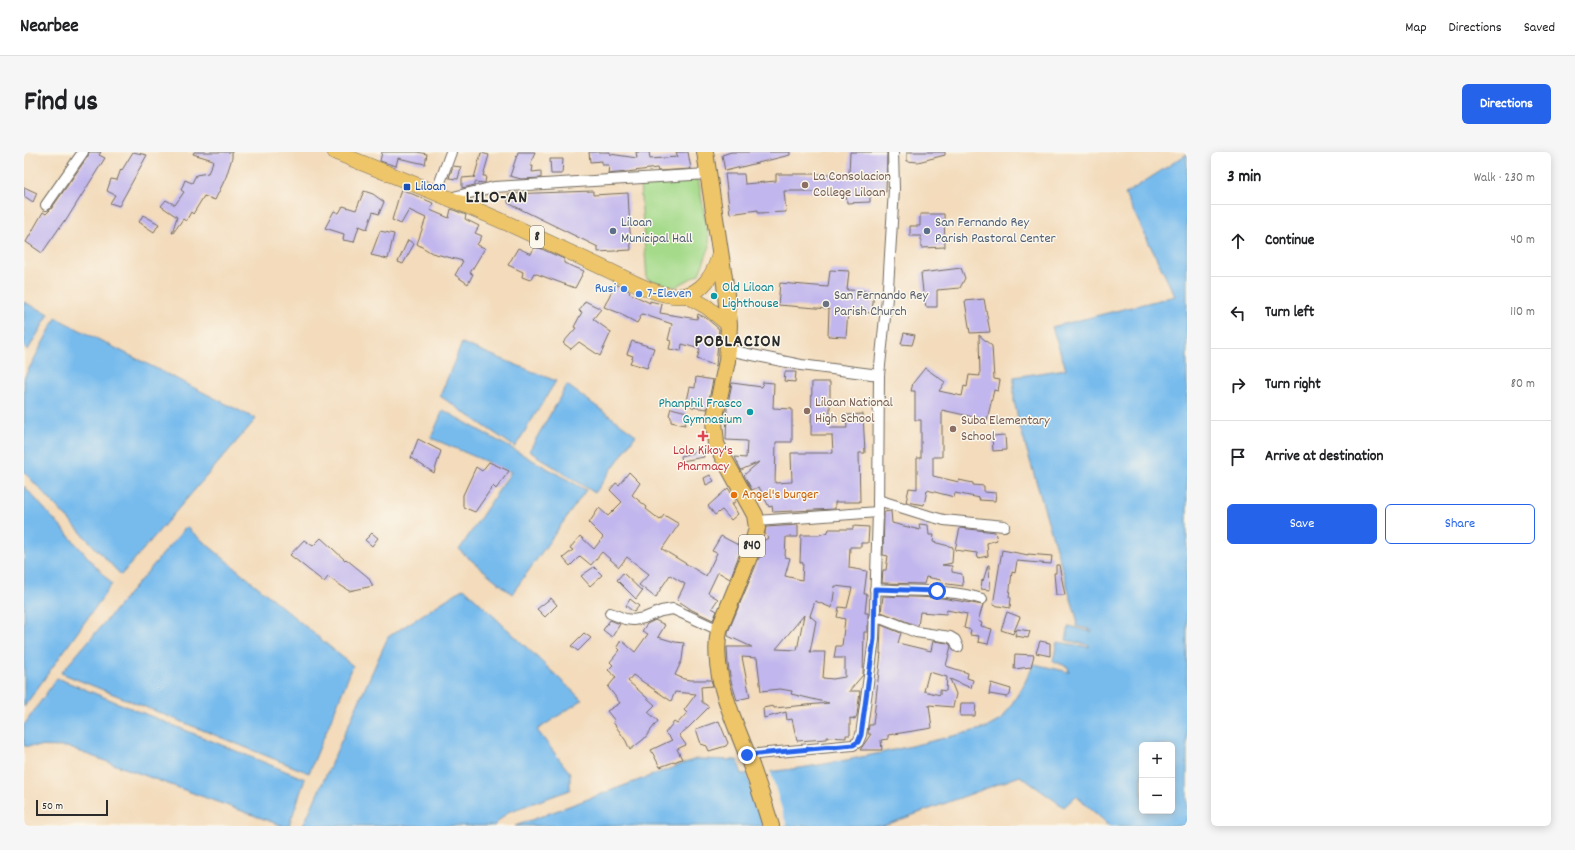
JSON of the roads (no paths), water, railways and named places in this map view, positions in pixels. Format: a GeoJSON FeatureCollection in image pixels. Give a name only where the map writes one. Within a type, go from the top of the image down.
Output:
{"type":"FeatureCollection","features":[{"type":"Feature","properties":{"kind":"highway"},"geometry":{"type":"LineString","coordinates":[[705,152],[720,251]]}},
{"type":"Feature","properties":{"kind":"highway","name":"840"},"geometry":{"type":"LineString","coordinates":[[720,251],[729,325],[728,350],[714,420],[716,444],[755,515],[757,528],[750,554],[719,630],[717,652],[720,676],[727,700],[750,761],[771,826]]}},
{"type":"Feature","properties":{"kind":"main road","name":"8"},"geometry":{"type":"LineString","coordinates":[[335,152],[511,225],[639,284],[667,295],[686,295]]}},
{"type":"Feature","properties":{"kind":"main road"},"geometry":{"type":"LineString","coordinates":[[686,295],[696,290],[708,280],[715,267],[720,251]]}},
{"type":"Feature","properties":{"kind":"main road"},"geometry":{"type":"LineString","coordinates":[[686,295],[708,307],[729,325]]}},
{"type":"Feature","properties":{"kind":"street"},"geometry":{"type":"LineString","coordinates":[[46,206],[83,152]]}},
{"type":"Feature","properties":{"kind":"street"},"geometry":{"type":"LineString","coordinates":[[451,152],[442,196],[494,187],[708,174]]}},
{"type":"Feature","properties":{"kind":"street"},"geometry":{"type":"LineString","coordinates":[[750,761],[853,745],[858,742],[861,735],[874,639],[878,512],[879,375],[888,288],[894,189],[893,152]]}},
{"type":"Feature","properties":{"kind":"street"},"geometry":{"type":"LineString","coordinates":[[728,350],[801,365],[879,375]]}},
{"type":"Feature","properties":{"kind":"street"},"geometry":{"type":"LineString","coordinates":[[878,500],[936,518],[1004,526]]}},
{"type":"Feature","properties":{"kind":"street"},"geometry":{"type":"LineString","coordinates":[[756,521],[878,512]]}},
{"type":"Feature","properties":{"kind":"street"},"geometry":{"type":"LineString","coordinates":[[875,589],[948,592],[970,595],[982,599]]}},
{"type":"Feature","properties":{"kind":"street"},"geometry":{"type":"LineString","coordinates":[[610,613],[633,620],[644,618],[661,611],[673,609],[719,630]]}},
{"type":"Feature","properties":{"kind":"street"},"geometry":{"type":"LineString","coordinates":[[874,618],[883,619],[916,632],[950,637],[955,640],[958,646]]}},
{"type":"Feature","properties":{"kind":"water"},"geometry":{"type":"Polygon","coordinates":[[[1187,154],[1187,826],[1110,826],[1076,796],[1064,807],[1020,776],[883,826],[515,826],[696,759],[737,760],[742,774],[773,771],[835,762],[896,750],[986,728],[1002,719],[1022,688],[1034,664],[1069,672],[1068,667],[1053,661],[1057,642],[1089,647],[1089,645],[1066,640],[1069,626],[1091,632],[1092,630],[1076,626],[1077,619],[1020,427],[1014,401],[1014,377],[1066,369],[1052,327],[1175,296],[1125,194],[1187,154]]]}},
{"type":"Feature","properties":{"kind":"water"},"geometry":{"type":"Polygon","coordinates":[[[24,302],[49,314],[28,350],[24,347],[24,302]]]}},
{"type":"Feature","properties":{"kind":"water"},"geometry":{"type":"Polygon","coordinates":[[[56,318],[256,419],[121,575],[24,472],[24,378],[56,318]]]}},
{"type":"Feature","properties":{"kind":"water"},"geometry":{"type":"Polygon","coordinates":[[[462,343],[556,381],[515,447],[440,396],[462,343]]]}},
{"type":"Feature","properties":{"kind":"water"},"geometry":{"type":"Polygon","coordinates":[[[567,385],[636,435],[595,493],[529,451],[567,385]]]}},
{"type":"Feature","properties":{"kind":"water"},"geometry":{"type":"Polygon","coordinates":[[[443,410],[586,490],[512,594],[459,550],[511,472],[431,438],[443,410]]]}},
{"type":"Feature","properties":{"kind":"water"},"geometry":{"type":"Polygon","coordinates":[[[24,486],[112,584],[24,707],[24,486]]]}},
{"type":"Feature","properties":{"kind":"water"},"geometry":{"type":"Polygon","coordinates":[[[186,527],[353,666],[309,773],[61,673],[186,527]]]}},
{"type":"Feature","properties":{"kind":"water"},"geometry":{"type":"Polygon","coordinates":[[[464,588],[582,700],[537,730],[570,773],[570,790],[508,812],[494,826],[303,826],[388,637],[464,588]]]}},
{"type":"Feature","properties":{"kind":"water"},"geometry":{"type":"Polygon","coordinates":[[[57,678],[305,779],[289,826],[283,826],[67,747],[24,746],[24,725],[57,678]]]}},
{"type":"Feature","properties":{"kind":"place","name":"La Consolacion College Liloan"},"geometry":{"type":"Point","coordinates":[805,185]}},
{"type":"Feature","properties":{"kind":"place","name":"Liloan"},"geometry":{"type":"Point","coordinates":[407,187]}},
{"type":"Feature","properties":{"kind":"place","name":"Liloan Municipal Hall"},"geometry":{"type":"Point","coordinates":[613,231]}},
{"type":"Feature","properties":{"kind":"place","name":"San Fernando Rey Parish Pastoral Center"},"geometry":{"type":"Point","coordinates":[927,231]}},
{"type":"Feature","properties":{"kind":"place","name":"Rusi"},"geometry":{"type":"Point","coordinates":[624,289]}},
{"type":"Feature","properties":{"kind":"place","name":"7-Eleven"},"geometry":{"type":"Point","coordinates":[639,294]}},
{"type":"Feature","properties":{"kind":"place","name":"Old Liloan Lighthouse"},"geometry":{"type":"Point","coordinates":[714,296]}},
{"type":"Feature","properties":{"kind":"place","name":"San Fernando Rey Parish Church"},"geometry":{"type":"Point","coordinates":[826,304]}},
{"type":"Feature","properties":{"kind":"place","name":"Liloan National High School"},"geometry":{"type":"Point","coordinates":[807,411]}},
{"type":"Feature","properties":{"kind":"place","name":"Phanphil Frasco Gymnasium"},"geometry":{"type":"Point","coordinates":[750,412]}},
{"type":"Feature","properties":{"kind":"place","name":"Suba Elementary School"},"geometry":{"type":"Point","coordinates":[953,429]}},
{"type":"Feature","properties":{"kind":"place","name":"Lolo Kikoy's Pharmacy"},"geometry":{"type":"Point","coordinates":[703,436]}},
{"type":"Feature","properties":{"kind":"place","name":"Angel's burger"},"geometry":{"type":"Point","coordinates":[734,495]}},
{"type":"Feature","properties":{"kind":"district","name":"LILO-AN"},"geometry":{"type":"Point","coordinates":[497,198]}},
{"type":"Feature","properties":{"kind":"district","name":"POBLACION"},"geometry":{"type":"Point","coordinates":[738,342]}}]}
